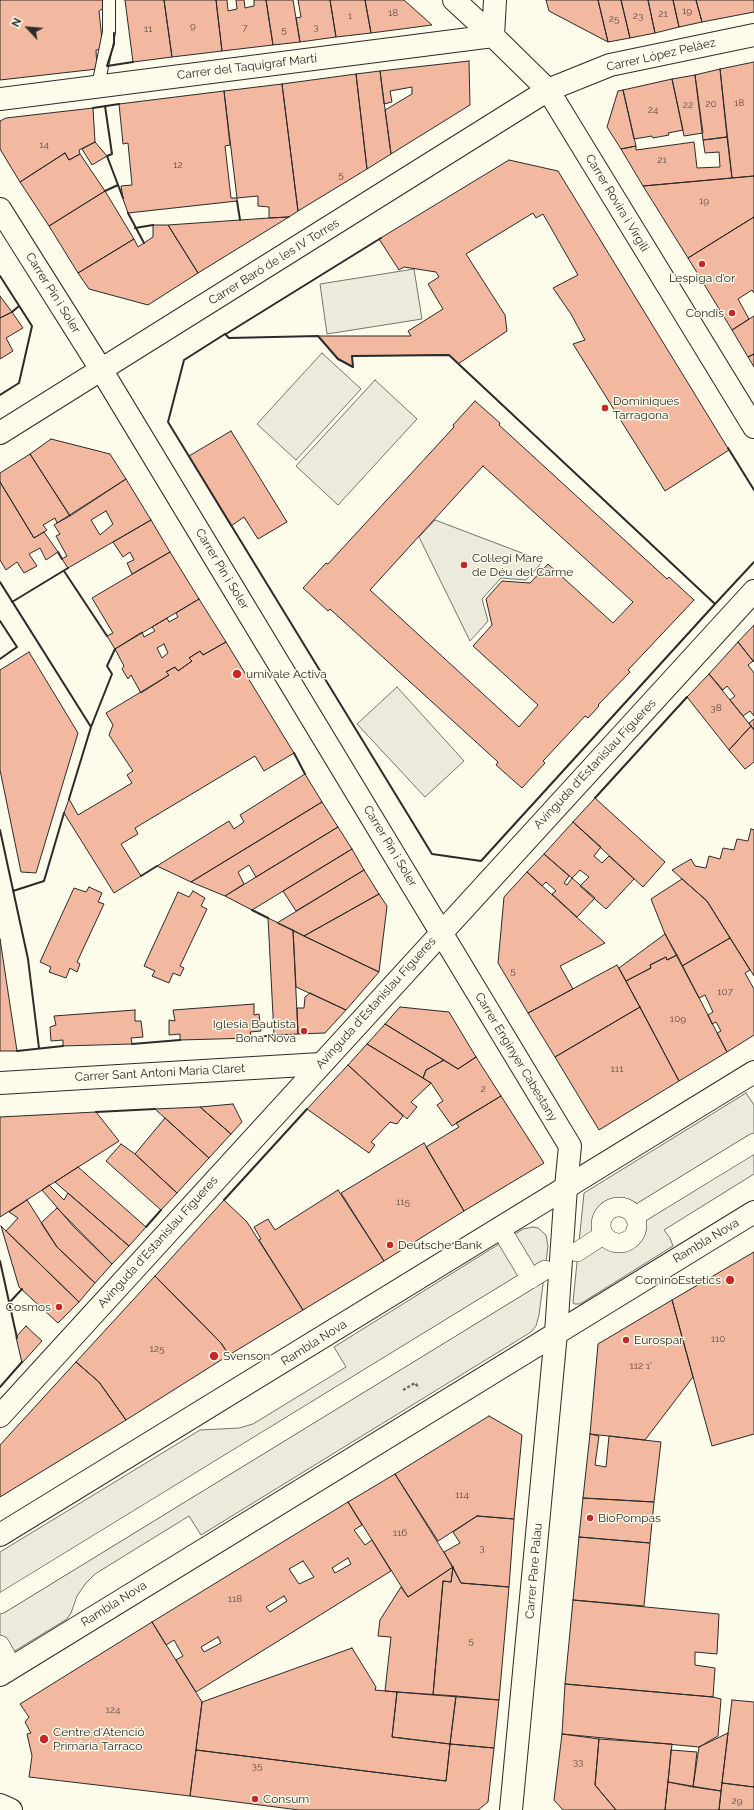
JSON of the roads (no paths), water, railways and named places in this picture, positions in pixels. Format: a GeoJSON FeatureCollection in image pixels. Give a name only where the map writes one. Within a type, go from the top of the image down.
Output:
{"type":"FeatureCollection","features":[{"type":"Feature","properties":{"kind":"street","name":"Carrer Rovira i Virgili"},"geometry":{"type":"LineString","coordinates":[[454,0],[548,90],[754,428]]}},
{"type":"Feature","properties":{"kind":"street"},"geometry":{"type":"LineString","coordinates":[[493,36],[495,0]]}},
{"type":"Feature","properties":{"kind":"street","name":"Carrer López Peláez"},"geometry":{"type":"LineString","coordinates":[[548,90],[610,65],[754,35]]}},
{"type":"Feature","properties":{"kind":"street","name":"Carrer del Taquígraf Martí"},"geometry":{"type":"LineString","coordinates":[[0,99],[493,36]]}},
{"type":"Feature","properties":{"kind":"street","name":"Carrer Baró de les IV Torres"},"geometry":{"type":"LineString","coordinates":[[0,433],[102,371],[548,90]]}},
{"type":"Feature","properties":{"kind":"street","name":"Carrer Pin i Soler"},"geometry":{"type":"LineString","coordinates":[[0,209],[102,371],[441,931]]}},
{"type":"Feature","properties":{"kind":"street","name":"Avinguda d'Estanislau Figueres"},"geometry":{"type":"LineString","coordinates":[[0,1416],[441,931],[754,591]]}},
{"type":"Feature","properties":{"kind":"street","name":"Carrer Enginyer Cabestany"},"geometry":{"type":"LineString","coordinates":[[441,931],[570,1146],[566,1187]]}},
{"type":"Feature","properties":{"kind":"street","name":"Carrer Sant Antoni Maria Claret"},"geometry":{"type":"LineString","coordinates":[[0,1083],[321,1064]]}},
{"type":"Feature","properties":{"kind":"street","name":"Rambla Nova"},"geometry":{"type":"LineString","coordinates":[[0,1534],[754,1072]]}},
{"type":"Feature","properties":{"kind":"street"},"geometry":{"type":"LineString","coordinates":[[636,1216],[754,1143]]}},
{"type":"Feature","properties":{"kind":"street"},"geometry":{"type":"LineString","coordinates":[[556,1333],[566,1187]]}},
{"type":"Feature","properties":{"kind":"street"},"geometry":{"type":"LineString","coordinates":[[616,1207],[627,1208],[636,1216],[638,1228],[631,1239],[619,1244],[608,1240],[603,1235],[601,1223],[605,1212],[610,1209],[616,1207]]}},
{"type":"Feature","properties":{"kind":"street","name":"Rambla Nova"},"geometry":{"type":"LineString","coordinates":[[2,1659],[556,1333],[754,1212]]}},
{"type":"Feature","properties":{"kind":"street"},"geometry":{"type":"LineString","coordinates":[[577,1252],[603,1235]]}},
{"type":"Feature","properties":{"kind":"street"},"geometry":{"type":"LineString","coordinates":[[0,1604],[538,1275],[507,1239]]}},
{"type":"Feature","properties":{"kind":"street","name":"Carrer Pare Palau"},"geometry":{"type":"LineString","coordinates":[[511,1810],[556,1333]]}},
{"type":"Feature","properties":{"kind":"street"},"geometry":{"type":"LineString","coordinates":[[0,1805],[11,1810]]}},
{"type":"Feature","properties":{"kind":"lane"},"geometry":{"type":"LineString","coordinates":[[98,86],[109,32],[109,0]]}},
{"type":"Feature","properties":{"kind":"place","name":"L’espiga d’or"},"geometry":{"type":"Point","coordinates":[702,264]}},
{"type":"Feature","properties":{"kind":"place","name":"Condis"},"geometry":{"type":"Point","coordinates":[732,313]}},
{"type":"Feature","properties":{"kind":"place","name":"Dominiques Tarragona"},"geometry":{"type":"Point","coordinates":[605,408]}},
{"type":"Feature","properties":{"kind":"place","name":"Col·legi Mare de Déu del Carme"},"geometry":{"type":"Point","coordinates":[464,565]}},
{"type":"Feature","properties":{"kind":"place","name":"umivale Activa"},"geometry":{"type":"Point","coordinates":[237,674]}},
{"type":"Feature","properties":{"kind":"place","name":"Iglesia Bautista Bona Nova"},"geometry":{"type":"Point","coordinates":[304,1031]}},
{"type":"Feature","properties":{"kind":"place","name":"Deutsche Bank"},"geometry":{"type":"Point","coordinates":[390,1245]}},
{"type":"Feature","properties":{"kind":"place","name":"CominoEstetics"},"geometry":{"type":"Point","coordinates":[730,1280]}},
{"type":"Feature","properties":{"kind":"place","name":"Cosmos"},"geometry":{"type":"Point","coordinates":[59,1307]}},
{"type":"Feature","properties":{"kind":"place","name":"Eurospar"},"geometry":{"type":"Point","coordinates":[626,1340]}},
{"type":"Feature","properties":{"kind":"place","name":"Svenson"},"geometry":{"type":"Point","coordinates":[214,1356]}},
{"type":"Feature","properties":{"kind":"place","name":"BioPompas"},"geometry":{"type":"Point","coordinates":[590,1518]}},
{"type":"Feature","properties":{"kind":"place","name":"Centre d'Atenció Primària Tarraco"},"geometry":{"type":"Point","coordinates":[44,1739]}},
{"type":"Feature","properties":{"kind":"place","name":"Consum"},"geometry":{"type":"Point","coordinates":[255,1799]}}]}
